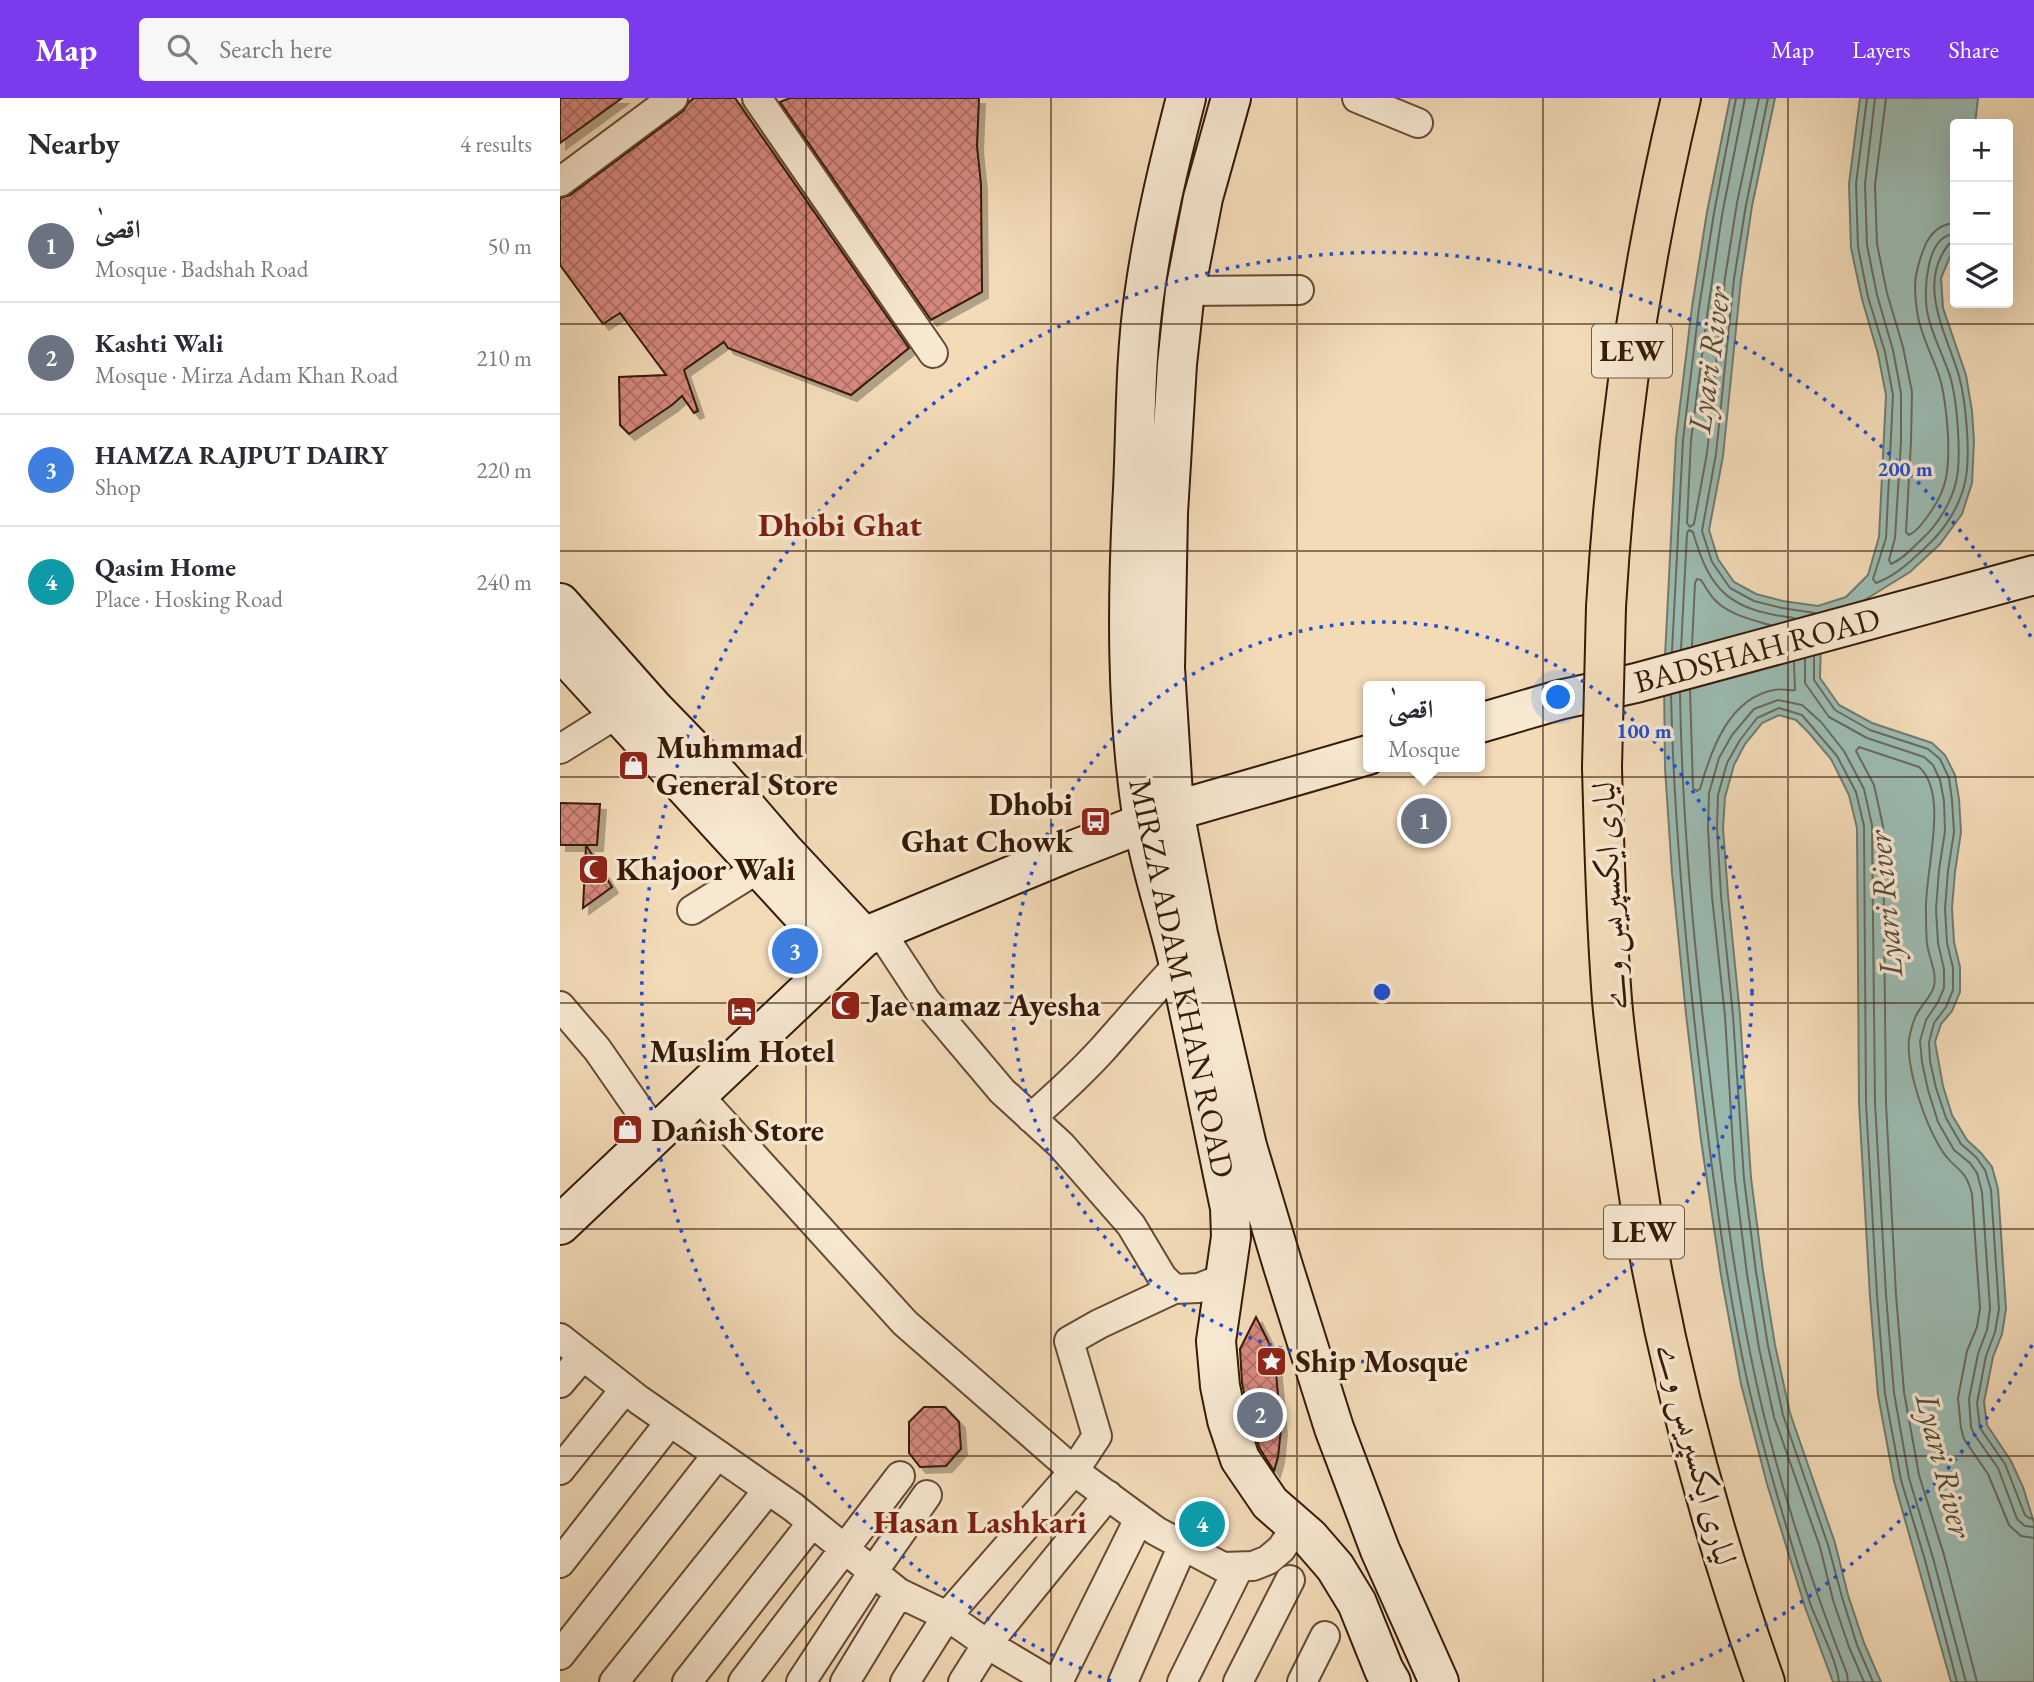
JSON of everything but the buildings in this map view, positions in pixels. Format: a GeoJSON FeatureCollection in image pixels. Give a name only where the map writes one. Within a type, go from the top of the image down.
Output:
{"type":"FeatureCollection","features":[{"type":"Feature","properties":{"kind":"highway","name":"لیاری ایکسپریس وے"},"geometry":{"type":"LineString","coordinates":[[1681,98],[1653,224],[1629,366],[1612,514],[1606,607],[1602,767],[1604,859],[1612,1001],[1645,1238],[1698,1474],[1721,1553],[1765,1682]]}},
{"type":"Feature","properties":{"kind":"main road","name":"MIRZA ADAM KHAN ROAD"},"geometry":{"type":"LineString","coordinates":[[1186,98],[1154,236],[1139,342],[1131,516],[1129,647],[1133,735],[1198,934],[1247,1146],[1334,1428],[1385,1563],[1439,1682]]}},
{"type":"Feature","properties":{"kind":"main road","name":"MIRZA ADAM KHAN ROAD"},"geometry":{"type":"LineString","coordinates":[[1231,98],[1203,198],[1185,291],[1177,364],[1168,513],[1159,817],[1179,964],[1230,1208],[1231,1237],[1216,1341],[1220,1386],[1227,1420],[1240,1459],[1270,1503],[1309,1537],[1335,1567],[1357,1603],[1373,1640],[1384,1678]]}},
{"type":"Feature","properties":{"kind":"main road","name":"BADSHAH ROAD"},"geometry":{"type":"LineString","coordinates":[[1485,722],[2034,575]]}},
{"type":"Feature","properties":{"kind":"main road"},"geometry":{"type":"LineString","coordinates":[[560,603],[654,709],[720,777],[862,942]]}},
{"type":"Feature","properties":{"kind":"main road"},"geometry":{"type":"LineString","coordinates":[[560,650],[760,867],[862,942]]}},
{"type":"Feature","properties":{"kind":"main road"},"geometry":{"type":"LineString","coordinates":[[560,1225],[862,942],[1159,817],[1363,756]]}},
{"type":"Feature","properties":{"kind":"street"},"geometry":{"type":"LineString","coordinates":[[560,182],[673,98]]}},
{"type":"Feature","properties":{"kind":"street"},"geometry":{"type":"LineString","coordinates":[[757,98],[933,353]]}},
{"type":"Feature","properties":{"kind":"street"},"geometry":{"type":"LineString","coordinates":[[1357,98],[1418,123]]}},
{"type":"Feature","properties":{"kind":"street"},"geometry":{"type":"LineString","coordinates":[[1185,291],[1299,290]]}},
{"type":"Feature","properties":{"kind":"street"},"geometry":{"type":"LineString","coordinates":[[560,749],[618,713]]}},
{"type":"Feature","properties":{"kind":"street"},"geometry":{"type":"LineString","coordinates":[[692,910],[760,867]]}},
{"type":"Feature","properties":{"kind":"street"},"geometry":{"type":"LineString","coordinates":[[862,942],[926,1001],[1002,1091],[1061,1145],[1135,1231],[1162,1277],[1174,1289]]}},
{"type":"Feature","properties":{"kind":"street"},"geometry":{"type":"LineString","coordinates":[[1031,1118],[1102,1050],[1179,964]]}},
{"type":"Feature","properties":{"kind":"street"},"geometry":{"type":"LineString","coordinates":[[560,1006],[597,1049],[656,1134]]}},
{"type":"Feature","properties":{"kind":"street"},"geometry":{"type":"LineString","coordinates":[[698,1095],[905,1323],[1074,1471],[1139,1519],[1223,1567],[1253,1566],[1268,1560],[1281,1549],[1297,1526]]}},
{"type":"Feature","properties":{"kind":"street"},"geometry":{"type":"LineString","coordinates":[[905,1682],[947,1616],[1074,1471],[1097,1437],[1069,1341],[1174,1289],[1199,1288],[1224,1278]]}},
{"type":"Feature","properties":{"kind":"street"},"geometry":{"type":"LineString","coordinates":[[560,1338],[625,1389],[812,1523],[898,1593],[947,1616],[987,1644],[1051,1682]]}},
{"type":"Feature","properties":{"kind":"street"},"geometry":{"type":"LineString","coordinates":[[560,1383],[583,1356]]}},
{"type":"Feature","properties":{"kind":"street"},"geometry":{"type":"LineString","coordinates":[[560,1471],[625,1389]]}},
{"type":"Feature","properties":{"kind":"street"},"geometry":{"type":"LineString","coordinates":[[560,1563],[670,1422]]}},
{"type":"Feature","properties":{"kind":"street"},"geometry":{"type":"LineString","coordinates":[[560,1655],[717,1455]]}},
{"type":"Feature","properties":{"kind":"street"},"geometry":{"type":"LineString","coordinates":[[743,1682],[900,1476]]}},
{"type":"Feature","properties":{"kind":"street"},"geometry":{"type":"LineString","coordinates":[[614,1682],[768,1490]]}},
{"type":"Feature","properties":{"kind":"street"},"geometry":{"type":"LineString","coordinates":[[801,1682],[927,1495]]}},
{"type":"Feature","properties":{"kind":"street"},"geometry":{"type":"LineString","coordinates":[[963,1682],[987,1644],[1108,1495]]}},
{"type":"Feature","properties":{"kind":"street"},"geometry":{"type":"LineString","coordinates":[[1058,1682],[1139,1519]]}},
{"type":"Feature","properties":{"kind":"street"},"geometry":{"type":"LineString","coordinates":[[687,1682],[812,1523]]}},
{"type":"Feature","properties":{"kind":"street"},"geometry":{"type":"LineString","coordinates":[[1123,1682],[1183,1545]]}},
{"type":"Feature","properties":{"kind":"street"},"geometry":{"type":"LineString","coordinates":[[1182,1682],[1238,1567]]}},
{"type":"Feature","properties":{"kind":"street"},"geometry":{"type":"LineString","coordinates":[[1238,1682],[1290,1580]]}},
{"type":"Feature","properties":{"kind":"street"},"geometry":{"type":"LineString","coordinates":[[845,1682],[898,1593]]}},
{"type":"Feature","properties":{"kind":"street"},"geometry":{"type":"LineString","coordinates":[[1302,1682],[1325,1636]]}},
{"type":"Feature","properties":{"kind":"water","name":"Lyari River"},"geometry":{"type":"Polygon","coordinates":[[[1730,98],[1775,98],[1752,206],[1741,280],[1723,456],[1709,530],[1718,559],[1734,582],[1756,594],[1818,606],[1846,597],[1868,575],[1879,537],[1886,395],[1851,248],[1849,184],[1860,98],[1978,98],[1976,119],[1950,119],[1950,257],[1941,278],[1943,308],[1966,375],[1972,411],[1972,483],[1962,514],[1940,544],[1910,572],[1842,614],[1821,641],[1820,678],[1839,705],[1872,723],[1932,743],[1945,755],[1955,775],[1961,832],[1952,908],[1954,942],[1960,967],[1960,992],[1952,1011],[1941,1024],[1935,1042],[1943,1086],[1952,1115],[1967,1140],[1992,1167],[1998,1189],[2006,1309],[1984,1402],[1987,1425],[2011,1461],[2023,1487],[2034,1523],[2034,1682],[1951,1682],[1894,1481],[1878,1395],[1859,1103],[1857,828],[1849,795],[1831,759],[1796,720],[1779,715],[1762,723],[1745,744],[1734,765],[1725,797],[1723,828],[1751,1178],[1775,1345],[1790,1413],[1835,1543],[1864,1643],[1881,1682],[1833,1682],[1805,1607],[1767,1484],[1741,1384],[1721,1275],[1701,1140],[1672,873],[1665,768],[1664,676],[1676,439],[1707,212],[1730,98]]]}},
{"type":"Feature","properties":{"kind":"place","name":"Muhmmad General Store"},"geometry":{"type":"Point","coordinates":[633,765]}},
{"type":"Feature","properties":{"kind":"place","name":"اقصیٰ"},"geometry":{"type":"Point","coordinates":[1424,821]}},
{"type":"Feature","properties":{"kind":"place","name":"Dhobi Ghat Chowk"},"geometry":{"type":"Point","coordinates":[1096,822]}},
{"type":"Feature","properties":{"kind":"place","name":"Khajoor Wali"},"geometry":{"type":"Point","coordinates":[593,869]}},
{"type":"Feature","properties":{"kind":"place","name":"HAMZA RAJPUT DAIRY"},"geometry":{"type":"Point","coordinates":[795,951]}},
{"type":"Feature","properties":{"kind":"place","name":"Jae namaz Ayesha"},"geometry":{"type":"Point","coordinates":[846,1005]}},
{"type":"Feature","properties":{"kind":"place","name":"Muslim Hotel"},"geometry":{"type":"Point","coordinates":[742,1012]}},
{"type":"Feature","properties":{"kind":"place","name":"Danish Store"},"geometry":{"type":"Point","coordinates":[628,1130]}},
{"type":"Feature","properties":{"kind":"place","name":"Ship Mosque"},"geometry":{"type":"Point","coordinates":[1272,1361]}},
{"type":"Feature","properties":{"kind":"place","name":"Kashti Wali"},"geometry":{"type":"Point","coordinates":[1260,1415]}},
{"type":"Feature","properties":{"kind":"place","name":"Qasim Home"},"geometry":{"type":"Point","coordinates":[1202,1524]}},
{"type":"Feature","properties":{"kind":"district","name":"Dhobi Ghat"},"geometry":{"type":"Point","coordinates":[840,524]}},
{"type":"Feature","properties":{"kind":"district","name":"Hasan Lashkari"},"geometry":{"type":"Point","coordinates":[980,1521]}}]}
